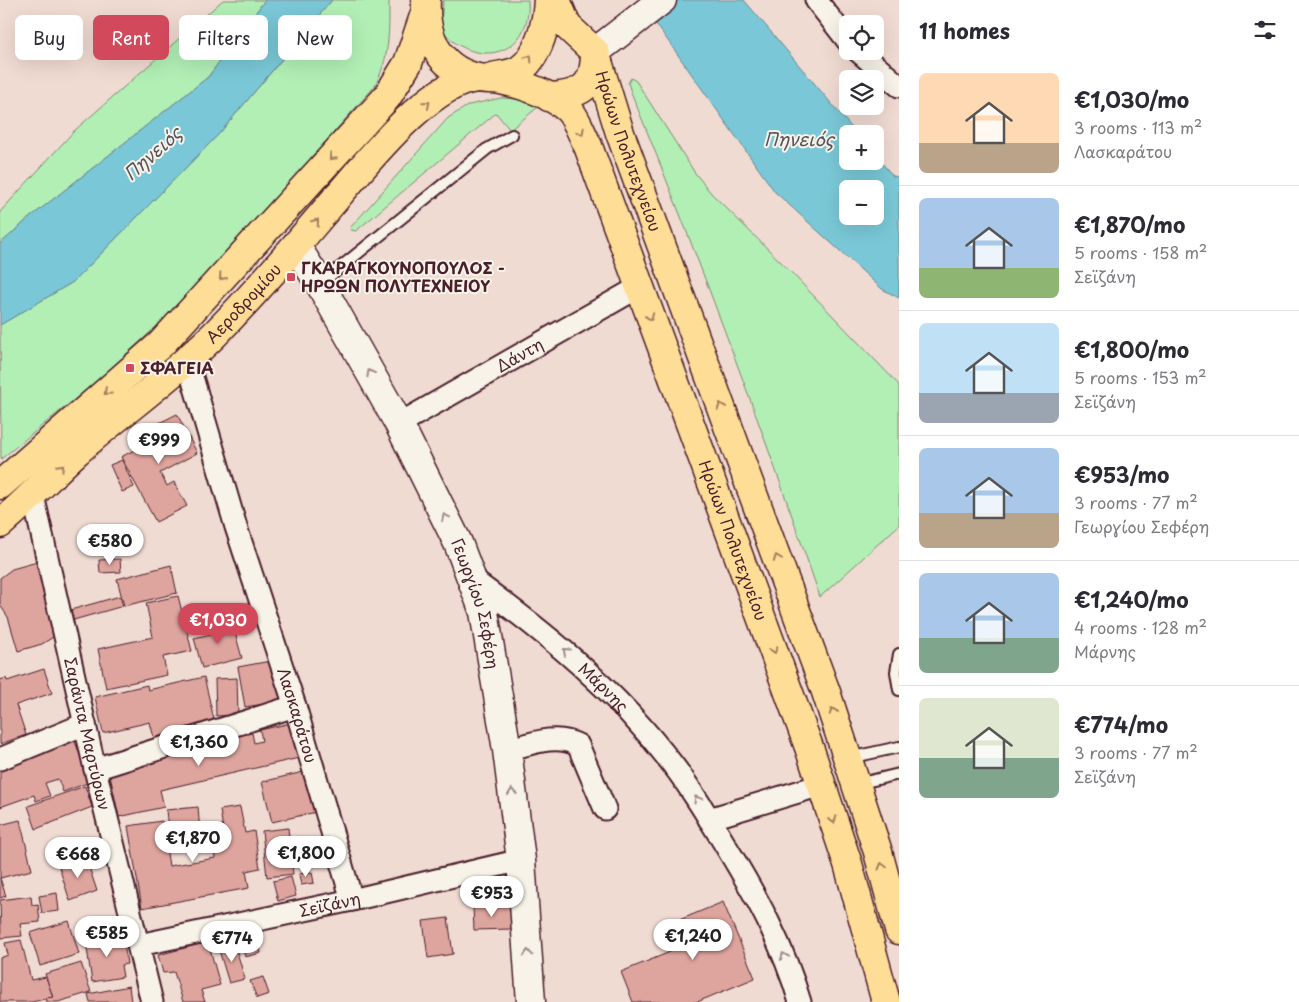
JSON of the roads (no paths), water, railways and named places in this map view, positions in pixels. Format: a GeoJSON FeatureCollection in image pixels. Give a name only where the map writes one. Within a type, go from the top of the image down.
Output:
{"type":"FeatureCollection","features":[{"type":"Feature","properties":{"kind":"main road","name":"Αεροδρομίου"},"geometry":{"type":"LineString","coordinates":[[0,524],[33,495],[74,454],[187,360],[296,246],[385,141],[404,123],[448,87],[466,79],[515,72],[529,60],[543,30],[548,0]]}},
{"type":"Feature","properties":{"kind":"main road"},"geometry":{"type":"LineString","coordinates":[[549,97],[573,93],[586,86],[592,77],[595,52],[567,26],[556,0]]}},
{"type":"Feature","properties":{"kind":"main road","name":"Αεροδρομίου"},"geometry":{"type":"LineString","coordinates":[[0,485],[161,344],[387,97],[408,63],[426,6]]}},
{"type":"Feature","properties":{"kind":"main road","name":"Ηρώων Πολυτεχνείου"},"geometry":{"type":"LineString","coordinates":[[426,6],[431,40],[446,63],[458,72],[518,84],[549,97],[569,111],[588,146],[765,624],[848,864],[886,1002]]}},
{"type":"Feature","properties":{"kind":"main road","name":"Ηρώων Πολυτεχνείου"},"geometry":{"type":"LineString","coordinates":[[595,52],[620,133],[801,621],[849,758],[899,930]]}},
{"type":"Feature","properties":{"kind":"street"},"geometry":{"type":"LineString","coordinates":[[595,52],[662,0]]}},
{"type":"Feature","properties":{"kind":"street"},"geometry":{"type":"LineString","coordinates":[[816,0],[839,29]]}},
{"type":"Feature","properties":{"kind":"street"},"geometry":{"type":"LineString","coordinates":[[869,60],[899,86]]}},
{"type":"Feature","properties":{"kind":"street","name":"Γεωργίου Σεφέρη"},"geometry":{"type":"LineString","coordinates":[[296,246],[320,284],[399,424],[458,543],[474,580],[489,633],[507,750],[521,860],[531,1002]]}},
{"type":"Feature","properties":{"kind":"street","name":"Δάντη"},"geometry":{"type":"LineString","coordinates":[[399,424],[640,287]]}},
{"type":"Feature","properties":{"kind":"street","name":"Λασκαράτου"},"geometry":{"type":"LineString","coordinates":[[187,360],[236,528],[295,706],[352,900]]}},
{"type":"Feature","properties":{"kind":"street","name":"Σαράντα Μαρτύρων"},"geometry":{"type":"LineString","coordinates":[[33,495],[95,769],[152,1002]]}},
{"type":"Feature","properties":{"kind":"street","name":"Μάρνης"},"geometry":{"type":"LineString","coordinates":[[474,580],[565,650],[600,684],[672,764],[709,819],[766,913],[790,971],[800,1002]]}},
{"type":"Feature","properties":{"kind":"street"},"geometry":{"type":"LineString","coordinates":[[95,769],[295,706]]}},
{"type":"Feature","properties":{"kind":"street"},"geometry":{"type":"LineString","coordinates":[[0,759],[85,724]]}},
{"type":"Feature","properties":{"kind":"street"},"geometry":{"type":"LineString","coordinates":[[507,750],[554,739],[568,739],[578,745],[605,809]]}},
{"type":"Feature","properties":{"kind":"street"},"geometry":{"type":"LineString","coordinates":[[709,819],[821,785]]}},
{"type":"Feature","properties":{"kind":"street","name":"Σεϊζάνη"},"geometry":{"type":"LineString","coordinates":[[139,945],[352,900],[521,860]]}},
{"type":"Feature","properties":{"kind":"lane"},"geometry":{"type":"LineString","coordinates":[[320,284],[486,149],[512,135]]}},
{"type":"Feature","properties":{"kind":"lane"},"geometry":{"type":"LineString","coordinates":[[899,654],[896,672],[899,690]]}},
{"type":"Feature","properties":{"kind":"lane"},"geometry":{"type":"LineString","coordinates":[[849,758],[899,746]]}},
{"type":"Feature","properties":{"kind":"lane"},"geometry":{"type":"LineString","coordinates":[[857,784],[899,774]]}},
{"type":"Feature","properties":{"kind":"water","name":"Πηνειός"},"geometry":{"type":"Polygon","coordinates":[[[265,0],[332,0],[319,15],[278,15],[278,60],[281,60],[218,135],[73,282],[0,325],[0,244],[28,219],[208,77],[221,60],[268,60],[268,15],[254,15],[265,0]]]}},
{"type":"Feature","properties":{"kind":"water","name":"Πηνειός"},"geometry":{"type":"Polygon","coordinates":[[[639,0],[744,0],[839,115],[849,125],[839,125],[839,170],[884,170],[884,166],[893,176],[899,177],[899,298],[882,289],[775,192],[639,0]]]}},
{"type":"Feature","properties":{"kind":"place","name":"ΓΚΑΡΑΓΚΟΥΝΟΠΟΥΛΟΣ - ΗΡΩΩΝ ΠΟΛΥΤΕΧΝΕΙΟΥ"},"geometry":{"type":"Point","coordinates":[291,277]}},
{"type":"Feature","properties":{"kind":"place","name":"ΣΦΑΓΕΙΑ"},"geometry":{"type":"Point","coordinates":[130,368]}}]}
